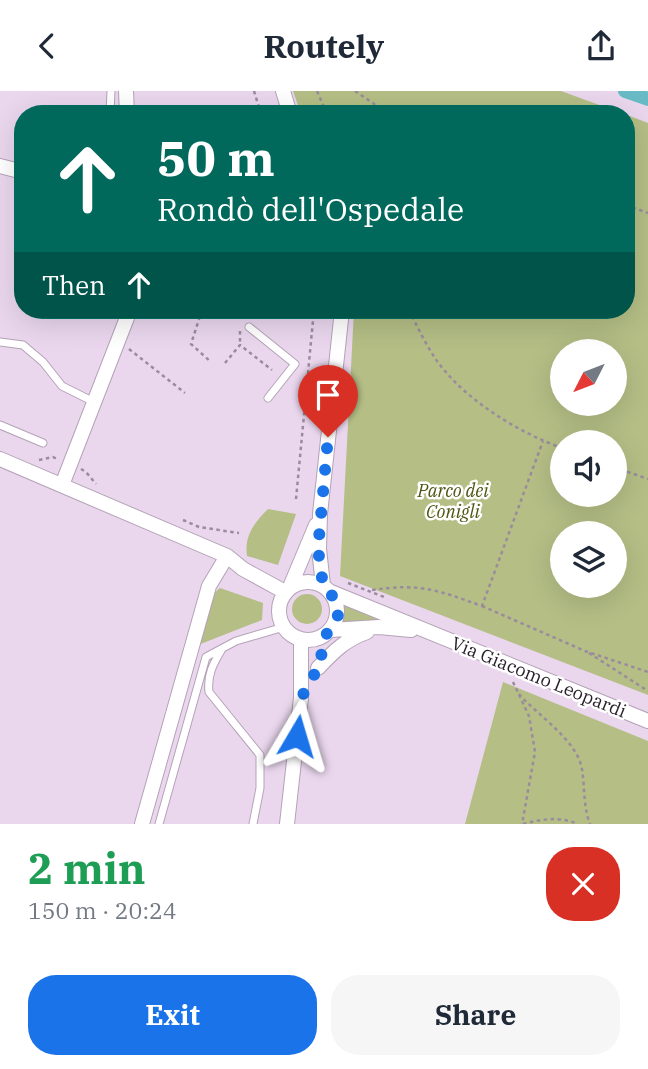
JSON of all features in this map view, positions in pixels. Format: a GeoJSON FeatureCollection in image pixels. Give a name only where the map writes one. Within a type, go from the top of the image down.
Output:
{"type":"FeatureCollection","features":[{"type":"Feature","properties":{"kind":"street"},"geometry":{"type":"LineString","coordinates":[[62,485],[126,319]]}},
{"type":"Feature","properties":{"kind":"street"},"geometry":{"type":"LineString","coordinates":[[301,698],[318,668],[329,632],[335,623],[338,607],[327,588],[318,549],[341,319]]}},
{"type":"Feature","properties":{"kind":"street"},"geometry":{"type":"LineString","coordinates":[[0,459],[227,556],[243,569],[288,589],[306,581],[327,588]]}},
{"type":"Feature","properties":{"kind":"street"},"geometry":{"type":"LineString","coordinates":[[320,514],[288,589],[279,602],[279,614],[284,627],[291,635],[301,639],[319,638],[329,632]]}},
{"type":"Feature","properties":{"kind":"street"},"geometry":{"type":"LineString","coordinates":[[142,824],[209,586],[227,556]]}},
{"type":"Feature","properties":{"kind":"street","name":"Via Giacomo Leopardi"},"geometry":{"type":"LineString","coordinates":[[327,588],[429,633],[648,721]]}},
{"type":"Feature","properties":{"kind":"street","name":"Via Giacomo Leopardi"},"geometry":{"type":"LineString","coordinates":[[329,632],[379,627],[429,633]]}},
{"type":"Feature","properties":{"kind":"street","name":"Via Giacomo Leopardi"},"geometry":{"type":"LineString","coordinates":[[318,668],[347,641],[379,627]]}},
{"type":"Feature","properties":{"kind":"street"},"geometry":{"type":"LineString","coordinates":[[287,824],[301,698],[301,639]]}},
{"type":"Feature","properties":{"kind":"lane"},"geometry":{"type":"LineString","coordinates":[[249,327],[295,364],[268,398]]}},
{"type":"Feature","properties":{"kind":"lane"},"geometry":{"type":"LineString","coordinates":[[0,342],[23,345],[43,362],[62,386],[94,402]]}},
{"type":"Feature","properties":{"kind":"lane"},"geometry":{"type":"LineString","coordinates":[[0,425],[43,443]]}},
{"type":"Feature","properties":{"kind":"lane"},"geometry":{"type":"LineString","coordinates":[[159,824],[206,657],[236,641],[284,627]]}},
{"type":"Feature","properties":{"kind":"lane"},"geometry":{"type":"LineString","coordinates":[[222,649],[211,669],[209,692],[260,755],[260,788],[253,824]]}},
{"type":"Feature","properties":{"kind":"path"},"geometry":{"type":"LineString","coordinates":[[355,91],[376,105]]}},
{"type":"Feature","properties":{"kind":"path"},"geometry":{"type":"LineString","coordinates":[[199,319],[191,344],[211,362]]}},
{"type":"Feature","properties":{"kind":"path"},"geometry":{"type":"LineString","coordinates":[[296,499],[313,319]]}},
{"type":"Feature","properties":{"kind":"path"},"geometry":{"type":"LineString","coordinates":[[414,319],[436,359],[462,387],[512,425],[550,444]]}},
{"type":"Feature","properties":{"kind":"path"},"geometry":{"type":"LineString","coordinates":[[225,363],[240,345],[240,330]]}},
{"type":"Feature","properties":{"kind":"path"},"geometry":{"type":"LineString","coordinates":[[240,345],[272,370]]}},
{"type":"Feature","properties":{"kind":"path"},"geometry":{"type":"LineString","coordinates":[[128,347],[185,393]]}},
{"type":"Feature","properties":{"kind":"path"},"geometry":{"type":"LineString","coordinates":[[482,606],[543,441]]}},
{"type":"Feature","properties":{"kind":"path"},"geometry":{"type":"LineString","coordinates":[[37,461],[53,457],[70,464],[86,472],[99,487]]}},
{"type":"Feature","properties":{"kind":"path"},"geometry":{"type":"LineString","coordinates":[[627,472],[648,479]]}},
{"type":"Feature","properties":{"kind":"path"},"geometry":{"type":"LineString","coordinates":[[174,517],[199,527],[239,533]]}},
{"type":"Feature","properties":{"kind":"path"},"geometry":{"type":"LineString","coordinates":[[369,591],[402,586],[431,588],[482,606],[585,651],[648,672]]}},
{"type":"Feature","properties":{"kind":"path"},"geometry":{"type":"LineString","coordinates":[[585,651],[648,691]]}},
{"type":"Feature","properties":{"kind":"path"},"geometry":{"type":"LineString","coordinates":[[513,682],[529,716],[535,752],[522,824],[563,818],[578,824]]}},
{"type":"Feature","properties":{"kind":"path"},"geometry":{"type":"LineString","coordinates":[[519,694],[551,725],[578,757],[590,824]]}},
{"type":"Feature","properties":{"kind":"green space"},"geometry":{"type":"Polygon","coordinates":[[[293,91],[561,91],[599,105],[298,105],[293,91]]]}},
{"type":"Feature","properties":{"kind":"green space","name":"Parco dei Conigli"},"geometry":{"type":"Polygon","coordinates":[[[635,118],[648,123],[648,695],[340,576],[354,319],[635,319],[635,118]]]}},
{"type":"Feature","properties":{"kind":"green space"},"geometry":{"type":"Polygon","coordinates":[[[268,509],[296,514],[278,565],[247,556],[247,542],[251,530],[268,509]]]}},
{"type":"Feature","properties":{"kind":"green space"},"geometry":{"type":"Polygon","coordinates":[[[220,588],[263,603],[262,620],[198,645],[214,593],[220,588]]]}},
{"type":"Feature","properties":{"kind":"green space"},"geometry":{"type":"Polygon","coordinates":[[[307,594],[318,598],[322,609],[318,620],[307,624],[296,620],[292,609],[296,598],[307,594]]]}},
{"type":"Feature","properties":{"kind":"green space"},"geometry":{"type":"Polygon","coordinates":[[[341,603],[391,621],[340,625],[341,603]]]}},
{"type":"Feature","properties":{"kind":"green space"},"geometry":{"type":"Polygon","coordinates":[[[503,682],[648,741],[648,824],[465,824],[503,682]]]}},
{"type":"Feature","properties":{"kind":"waterway"},"geometry":{"type":"LineString","coordinates":[[625,91],[648,99]]}},
{"type":"Feature","properties":{"kind":"route"},"geometry":{"type":"LineString","coordinates":[[297,736],[301,698],[318,668],[327,633],[338,615],[335,599],[323,585],[318,549],[328,437]]}}]}
